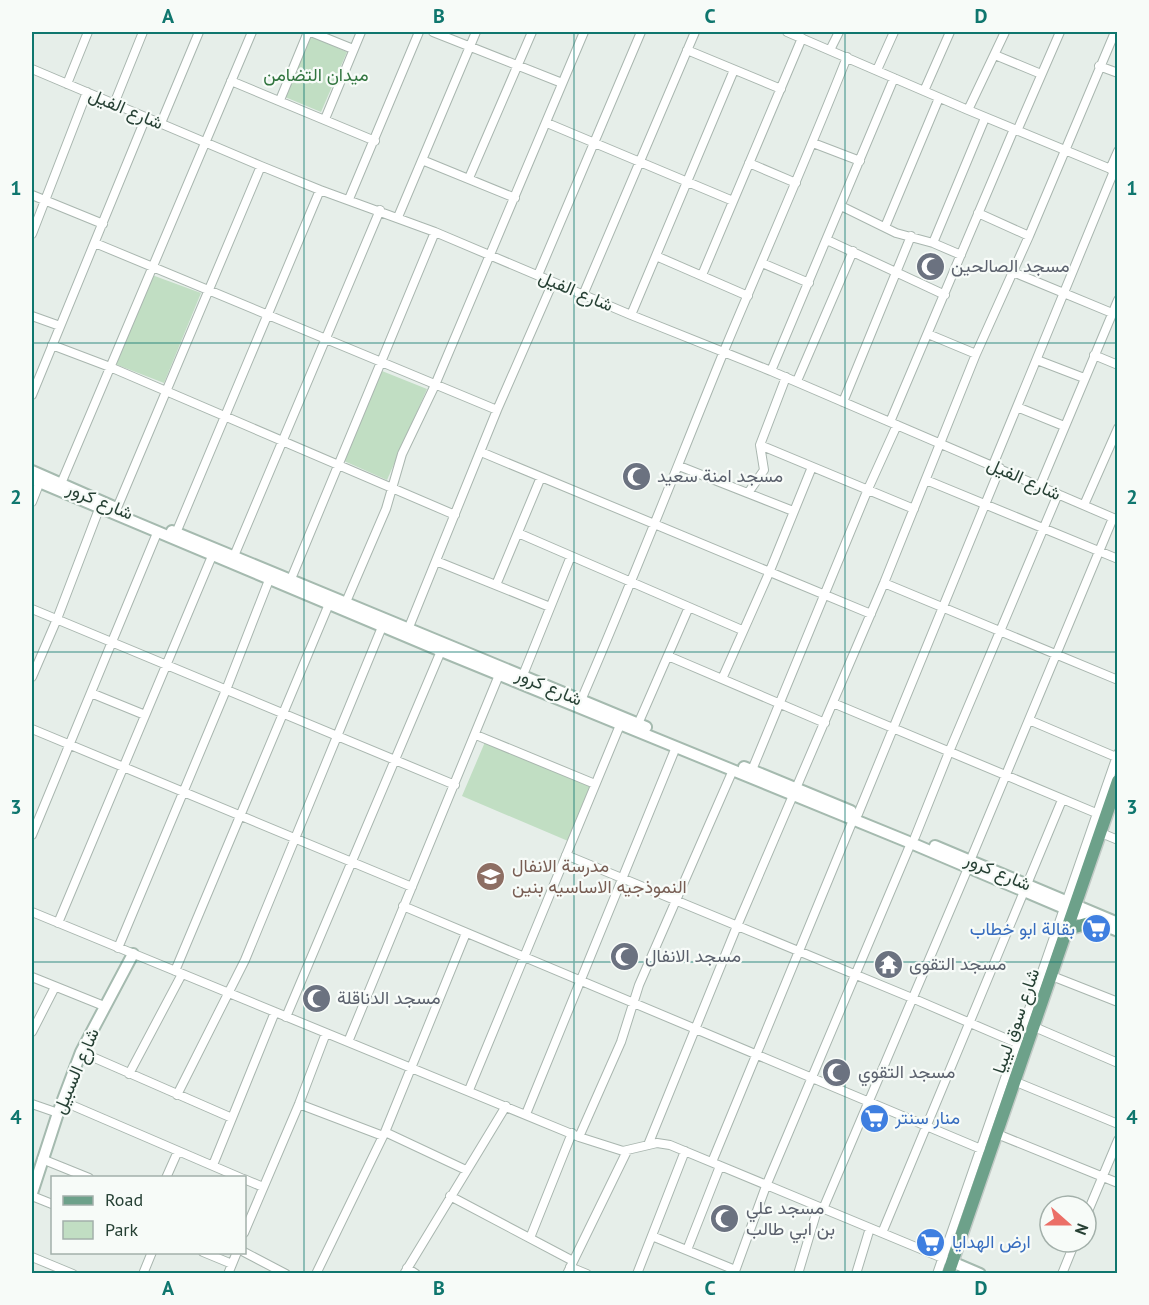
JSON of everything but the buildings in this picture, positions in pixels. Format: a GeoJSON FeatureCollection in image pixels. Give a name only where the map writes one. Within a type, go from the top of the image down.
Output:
{"type":"FeatureCollection","features":[{"type":"Feature","properties":{"kind":"main road","name":"شارع كرور"},"geometry":{"type":"LineString","coordinates":[[36,477],[346,602],[441,651],[499,675],[521,680]]}},
{"type":"Feature","properties":{"kind":"main road","name":"شارع كرور"},"geometry":{"type":"LineString","coordinates":[[60,487],[99,508],[382,627],[406,632],[579,704],[620,724],[733,770],[795,792],[1073,907]]}},
{"type":"Feature","properties":{"kind":"main road","name":"شارع كرور"},"geometry":{"type":"LineString","coordinates":[[579,704],[638,724],[752,770],[795,792]]}},
{"type":"Feature","properties":{"kind":"main road","name":"شارع سوق ليبيا"},"geometry":{"type":"LineString","coordinates":[[951,1266],[1021,1045],[1118,781]]}},
{"type":"Feature","properties":{"kind":"main road","name":"شارع سوق ليبيا"},"geometry":{"type":"LineString","coordinates":[[951,1266],[1002,1136],[1075,927],[1073,907],[1112,838],[1118,801]]}},
{"type":"Feature","properties":{"kind":"main road"},"geometry":{"type":"LineString","coordinates":[[1073,907],[1098,923],[1118,931]]}},
{"type":"Feature","properties":{"kind":"main road"},"geometry":{"type":"LineString","coordinates":[[1073,907],[1118,923]]}},
{"type":"Feature","properties":{"kind":"main road"},"geometry":{"type":"LineString","coordinates":[[1075,927],[1093,922],[1098,923]]}},
{"type":"Feature","properties":{"kind":"main road","name":"شارع السبيل"},"geometry":{"type":"LineString","coordinates":[[32,1194],[35,1170],[42,1159],[81,1052],[133,954]]}},
{"type":"Feature","properties":{"kind":"main road"},"geometry":{"type":"LineString","coordinates":[[951,1266],[980,1274]]}},
{"type":"Feature","properties":{"kind":"street"},"geometry":{"type":"LineString","coordinates":[[67,84],[88,32]]}},
{"type":"Feature","properties":{"kind":"street"},"geometry":{"type":"LineString","coordinates":[[114,104],[143,32]]}},
{"type":"Feature","properties":{"kind":"street"},"geometry":{"type":"LineString","coordinates":[[161,123],[199,32]]}},
{"type":"Feature","properties":{"kind":"street"},"geometry":{"type":"LineString","coordinates":[[60,487],[252,32]]}},
{"type":"Feature","properties":{"kind":"street"},"geometry":{"type":"LineString","coordinates":[[280,100],[310,32],[353,49]]}},
{"type":"Feature","properties":{"kind":"street"},"geometry":{"type":"LineString","coordinates":[[325,119],[361,32]]}},
{"type":"Feature","properties":{"kind":"street"},"geometry":{"type":"LineString","coordinates":[[349,199],[419,32]]}},
{"type":"Feature","properties":{"kind":"street"},"geometry":{"type":"LineString","coordinates":[[434,32],[562,83]]}},
{"type":"Feature","properties":{"kind":"street"},"geometry":{"type":"LineString","coordinates":[[398,217],[476,32]]}},
{"type":"Feature","properties":{"kind":"street"},"geometry":{"type":"LineString","coordinates":[[469,178],[532,32]]}},
{"type":"Feature","properties":{"kind":"street"},"geometry":{"type":"LineString","coordinates":[[346,602],[386,509],[402,454],[435,385],[584,32]]}},
{"type":"Feature","properties":{"kind":"street"},"geometry":{"type":"LineString","coordinates":[[538,275],[641,32]]}},
{"type":"Feature","properties":{"kind":"street"},"geometry":{"type":"LineString","coordinates":[[583,295],[695,32]]}},
{"type":"Feature","properties":{"kind":"street"},"geometry":{"type":"LineString","coordinates":[[788,32],[1114,171]]}},
{"type":"Feature","properties":{"kind":"street"},"geometry":{"type":"LineString","coordinates":[[831,50],[839,32]]}},
{"type":"Feature","properties":{"kind":"street"},"geometry":{"type":"LineString","coordinates":[[877,70],[894,32]]}},
{"type":"Feature","properties":{"kind":"street"},"geometry":{"type":"LineString","coordinates":[[924,91],[950,32]]}},
{"type":"Feature","properties":{"kind":"street"},"geometry":{"type":"LineString","coordinates":[[968,110],[1005,32]]}},
{"type":"Feature","properties":{"kind":"street"},"geometry":{"type":"LineString","coordinates":[[752,770],[826,595],[978,213],[1060,32]]}},
{"type":"Feature","properties":{"kind":"street"},"geometry":{"type":"LineString","coordinates":[[648,1145],[737,926],[884,583],[976,354],[1029,236],[1115,32]]}},
{"type":"Feature","properties":{"kind":"street"},"geometry":{"type":"LineString","coordinates":[[702,275],[802,38]]}},
{"type":"Feature","properties":{"kind":"street"},"geometry":{"type":"LineString","coordinates":[[687,50],[781,89]]}},
{"type":"Feature","properties":{"kind":"street"},"geometry":{"type":"LineString","coordinates":[[995,55],[1041,74]]}},
{"type":"Feature","properties":{"kind":"street"},"geometry":{"type":"LineString","coordinates":[[579,704],[680,466],[724,352],[813,143],[846,57]]}},
{"type":"Feature","properties":{"kind":"street"},"geometry":{"type":"LineString","coordinates":[[1099,66],[1118,73]]}},
{"type":"Feature","properties":{"kind":"street"},"geometry":{"type":"LineString","coordinates":[[631,315],[734,70]]}},
{"type":"Feature","properties":{"kind":"street","name":"شارع الفيل"},"geometry":{"type":"LineString","coordinates":[[32,71],[320,190],[398,217],[631,315],[771,370],[1115,519]]}},
{"type":"Feature","properties":{"kind":"street"},"geometry":{"type":"LineString","coordinates":[[771,370],[894,78]]}},
{"type":"Feature","properties":{"kind":"street"},"geometry":{"type":"LineString","coordinates":[[231,81],[375,141]]}},
{"type":"Feature","properties":{"kind":"street"},"geometry":{"type":"LineString","coordinates":[[32,234],[87,92]]}},
{"type":"Feature","properties":{"kind":"street"},"geometry":{"type":"LineString","coordinates":[[885,227],[939,98]]}},
{"type":"Feature","properties":{"kind":"street"},"geometry":{"type":"LineString","coordinates":[[32,394],[146,117]]}},
{"type":"Feature","properties":{"kind":"street"},"geometry":{"type":"LineString","coordinates":[[933,243],[986,118]]}},
{"type":"Feature","properties":{"kind":"street"},"geometry":{"type":"LineString","coordinates":[[546,123],[733,201]]}},
{"type":"Feature","properties":{"kind":"street"},"geometry":{"type":"LineString","coordinates":[[813,143],[860,161]]}},
{"type":"Feature","properties":{"kind":"street"},"geometry":{"type":"LineString","coordinates":[[712,1162],[986,503],[1017,407],[1114,171],[1118,151]]}},
{"type":"Feature","properties":{"kind":"street"},"geometry":{"type":"LineString","coordinates":[[422,160],[514,198]]}},
{"type":"Feature","properties":{"kind":"street"},"geometry":{"type":"LineString","coordinates":[[749,164],[796,183]]}},
{"type":"Feature","properties":{"kind":"street"},"geometry":{"type":"LineString","coordinates":[[117,508],[261,166]]}},
{"type":"Feature","properties":{"kind":"street"},"geometry":{"type":"LineString","coordinates":[[176,533],[320,190]]}},
{"type":"Feature","properties":{"kind":"street"},"geometry":{"type":"LineString","coordinates":[[32,195],[103,225]]}},
{"type":"Feature","properties":{"kind":"street"},"geometry":{"type":"LineString","coordinates":[[841,206],[896,233],[933,243],[961,255]]}},
{"type":"Feature","properties":{"kind":"street"},"geometry":{"type":"LineString","coordinates":[[234,556],[380,210]]}},
{"type":"Feature","properties":{"kind":"street"},"geometry":{"type":"LineString","coordinates":[[978,213],[1029,236]]}},
{"type":"Feature","properties":{"kind":"street"},"geometry":{"type":"LineString","coordinates":[[291,579],[435,232]]}},
{"type":"Feature","properties":{"kind":"street"},"geometry":{"type":"LineString","coordinates":[[843,402],[911,237]]}},
{"type":"Feature","properties":{"kind":"street"},"geometry":{"type":"LineString","coordinates":[[827,240],[945,295]]}},
{"type":"Feature","properties":{"kind":"street"},"geometry":{"type":"LineString","coordinates":[[95,243],[497,410]]}},
{"type":"Feature","properties":{"kind":"street"},"geometry":{"type":"LineString","coordinates":[[797,381],[853,251]]}},
{"type":"Feature","properties":{"kind":"street"},"geometry":{"type":"LineString","coordinates":[[656,256],[748,296]]}},
{"type":"Feature","properties":{"kind":"street"},"geometry":{"type":"LineString","coordinates":[[762,262],[808,283]]}},
{"type":"Feature","properties":{"kind":"street"},"geometry":{"type":"LineString","coordinates":[[1013,272],[1112,313]]}},
{"type":"Feature","properties":{"kind":"street"},"geometry":{"type":"LineString","coordinates":[[406,632],[497,410],[553,282]]}},
{"type":"Feature","properties":{"kind":"street"},"geometry":{"type":"LineString","coordinates":[[1040,486],[1118,300]]}},
{"type":"Feature","properties":{"kind":"street"},"geometry":{"type":"LineString","coordinates":[[32,316],[60,326]]}},
{"type":"Feature","properties":{"kind":"street"},"geometry":{"type":"LineString","coordinates":[[928,334],[976,354]]}},
{"type":"Feature","properties":{"kind":"street"},"geometry":{"type":"LineString","coordinates":[[52,345],[455,515]]}},
{"type":"Feature","properties":{"kind":"street"},"geometry":{"type":"LineString","coordinates":[[1094,355],[1118,365]]}},
{"type":"Feature","properties":{"kind":"street"},"geometry":{"type":"LineString","coordinates":[[1037,360],[1084,378]]}},
{"type":"Feature","properties":{"kind":"street"},"geometry":{"type":"LineString","coordinates":[[748,493],[764,470],[760,446],[786,377]]}},
{"type":"Feature","properties":{"kind":"street"},"geometry":{"type":"LineString","coordinates":[[1017,407],[1064,426]]}},
{"type":"Feature","properties":{"kind":"street"},"geometry":{"type":"LineString","coordinates":[[1084,506],[1118,428]]}},
{"type":"Feature","properties":{"kind":"street"},"geometry":{"type":"LineString","coordinates":[[760,446],[914,509]]}},
{"type":"Feature","properties":{"kind":"street"},"geometry":{"type":"LineString","coordinates":[[481,452],[871,614]]}},
{"type":"Feature","properties":{"kind":"street"},"geometry":{"type":"LineString","coordinates":[[680,466],[793,511]]}},
{"type":"Feature","properties":{"kind":"street"},"geometry":{"type":"LineString","coordinates":[[722,679],[769,573],[812,467]]}},
{"type":"Feature","properties":{"kind":"street"},"geometry":{"type":"LineString","coordinates":[[32,502],[36,477]]}},
{"type":"Feature","properties":{"kind":"street"},"geometry":{"type":"LineString","coordinates":[[496,585],[541,477]]}},
{"type":"Feature","properties":{"kind":"street"},"geometry":{"type":"LineString","coordinates":[[926,480],[986,503],[1118,560]]}},
{"type":"Feature","properties":{"kind":"street"},"geometry":{"type":"LineString","coordinates":[[652,1236],[734,1272],[766,1186],[1058,494]]}},
{"type":"Feature","properties":{"kind":"street"},"geometry":{"type":"LineString","coordinates":[[32,677],[57,619],[99,508]]}},
{"type":"Feature","properties":{"kind":"street"},"geometry":{"type":"LineString","coordinates":[[798,1274],[821,1208],[969,864],[1098,551],[1115,519]]}},
{"type":"Feature","properties":{"kind":"street"},"geometry":{"type":"LineString","coordinates":[[32,835],[157,533]]}},
{"type":"Feature","properties":{"kind":"street"},"geometry":{"type":"LineString","coordinates":[[518,533],[742,630]]}},
{"type":"Feature","properties":{"kind":"street"},"geometry":{"type":"LineString","coordinates":[[58,923],[212,556]]}},
{"type":"Feature","properties":{"kind":"street"},"geometry":{"type":"LineString","coordinates":[[521,680],[571,556]]}},
{"type":"Feature","properties":{"kind":"street"},"geometry":{"type":"LineString","coordinates":[[436,561],[550,607]]}},
{"type":"Feature","properties":{"kind":"street"},"geometry":{"type":"LineString","coordinates":[[118,948],[226,690],[269,580]]}},
{"type":"Feature","properties":{"kind":"street"},"geometry":{"type":"LineString","coordinates":[[884,583],[1118,680]]}},
{"type":"Feature","properties":{"kind":"street"},"geometry":{"type":"LineString","coordinates":[[129,1074],[178,972],[240,816],[329,604]]}},
{"type":"Feature","properties":{"kind":"street"},"geometry":{"type":"LineString","coordinates":[[638,724],[689,607]]}},
{"type":"Feature","properties":{"kind":"street"},"geometry":{"type":"LineString","coordinates":[[32,609],[454,785]]}},
{"type":"Feature","properties":{"kind":"street"},"geometry":{"type":"LineString","coordinates":[[177,1095],[255,937],[382,627]]}},
{"type":"Feature","properties":{"kind":"street"},"geometry":{"type":"LineString","coordinates":[[286,1017],[441,651]]}},
{"type":"Feature","properties":{"kind":"street"},"geometry":{"type":"LineString","coordinates":[[668,656],[825,723]]}},
{"type":"Feature","properties":{"kind":"street"},"geometry":{"type":"LineString","coordinates":[[348,1042],[499,675]]}},
{"type":"Feature","properties":{"kind":"street"},"geometry":{"type":"LineString","coordinates":[[91,693],[145,716]]}},
{"type":"Feature","properties":{"kind":"street"},"geometry":{"type":"LineString","coordinates":[[833,703],[1096,813]]}},
{"type":"Feature","properties":{"kind":"street"},"geometry":{"type":"LineString","coordinates":[[1029,720],[1117,755],[1096,813],[1073,907]]}},
{"type":"Feature","properties":{"kind":"street"},"geometry":{"type":"LineString","coordinates":[[469,1090],[620,724]]}},
{"type":"Feature","properties":{"kind":"street"},"geometry":{"type":"LineString","coordinates":[[32,729],[411,888]]}},
{"type":"Feature","properties":{"kind":"street"},"geometry":{"type":"LineString","coordinates":[[476,735],[596,784]]}},
{"type":"Feature","properties":{"kind":"street"},"geometry":{"type":"LineString","coordinates":[[526,1114],[676,747]]}},
{"type":"Feature","properties":{"kind":"street"},"geometry":{"type":"LineString","coordinates":[[530,1238],[575,1135],[621,1042],[633,1003],[733,770]]}},
{"type":"Feature","properties":{"kind":"street"},"geometry":{"type":"LineString","coordinates":[[882,1233],[1062,800]]}},
{"type":"Feature","properties":{"kind":"street"},"geometry":{"type":"LineString","coordinates":[[566,855],[1021,1045],[981,1149],[951,1266],[937,1274]]}},
{"type":"Feature","properties":{"kind":"street"},"geometry":{"type":"LineString","coordinates":[[403,906],[981,1149]]}},
{"type":"Feature","properties":{"kind":"street"},"geometry":{"type":"LineString","coordinates":[[32,912],[575,1135],[614,1149],[627,1151],[648,1145],[663,1144],[686,1151],[882,1233],[951,1266]]}},
{"type":"Feature","properties":{"kind":"street"},"geometry":{"type":"LineString","coordinates":[[316,1274],[384,1134],[413,1068],[466,933]]}},
{"type":"Feature","properties":{"kind":"street"},"geometry":{"type":"LineString","coordinates":[[32,977],[104,1006]]}},
{"type":"Feature","properties":{"kind":"street"},"geometry":{"type":"LineString","coordinates":[[1057,978],[1118,1002]]}},
{"type":"Feature","properties":{"kind":"street"},"geometry":{"type":"LineString","coordinates":[[32,1032],[34,1021],[55,987]]}},
{"type":"Feature","properties":{"kind":"street"},"geometry":{"type":"LineString","coordinates":[[213,1165],[275,1012]]}},
{"type":"Feature","properties":{"kind":"street"},"geometry":{"type":"LineString","coordinates":[[1039,1029],[1118,1063]]}},
{"type":"Feature","properties":{"kind":"street"},"geometry":{"type":"LineString","coordinates":[[246,1228],[326,1033]]}},
{"type":"Feature","properties":{"kind":"street"},"geometry":{"type":"LineString","coordinates":[[81,1052],[232,1118]]}},
{"type":"Feature","properties":{"kind":"street"},"geometry":{"type":"LineString","coordinates":[[1021,1084],[1118,1124]]}},
{"type":"Feature","properties":{"kind":"street"},"geometry":{"type":"LineString","coordinates":[[62,1101],[238,1176]]}},
{"type":"Feature","properties":{"kind":"street"},"geometry":{"type":"LineString","coordinates":[[32,1104],[58,1113]]}},
{"type":"Feature","properties":{"kind":"street"},"geometry":{"type":"LineString","coordinates":[[298,1104],[384,1134],[466,1170]]}},
{"type":"Feature","properties":{"kind":"street"},"geometry":{"type":"LineString","coordinates":[[416,1274],[405,1271],[506,1106]]}},
{"type":"Feature","properties":{"kind":"street"},"geometry":{"type":"LineString","coordinates":[[1002,1136],[1118,1183]]}},
{"type":"Feature","properties":{"kind":"street"},"geometry":{"type":"LineString","coordinates":[[1095,1194],[1118,1140]]}},
{"type":"Feature","properties":{"kind":"street"},"geometry":{"type":"LineString","coordinates":[[166,1176],[178,1151]]}},
{"type":"Feature","properties":{"kind":"street"},"geometry":{"type":"LineString","coordinates":[[570,1267],[627,1151]]}},
{"type":"Feature","properties":{"kind":"street"},"geometry":{"type":"LineString","coordinates":[[637,1274],[686,1151]]}},
{"type":"Feature","properties":{"kind":"street"},"geometry":{"type":"LineString","coordinates":[[42,1159],[84,1176]]}},
{"type":"Feature","properties":{"kind":"street"},"geometry":{"type":"LineString","coordinates":[[687,1250],[720,1166]]}},
{"type":"Feature","properties":{"kind":"street"},"geometry":{"type":"LineString","coordinates":[[246,1179],[263,1187]]}},
{"type":"Feature","properties":{"kind":"street"},"geometry":{"type":"LineString","coordinates":[[32,1194],[51,1204]]}},
{"type":"Feature","properties":{"kind":"street"},"geometry":{"type":"LineString","coordinates":[[450,1196],[530,1238],[570,1267],[587,1274]]}},
{"type":"Feature","properties":{"kind":"street"},"geometry":{"type":"LineString","coordinates":[[856,1274],[870,1228]]}},
{"type":"Feature","properties":{"kind":"street"},"geometry":{"type":"LineString","coordinates":[[246,1253],[286,1274]]}},
{"type":"Feature","properties":{"kind":"street"},"geometry":{"type":"LineString","coordinates":[[143,1274],[151,1254]]}},
{"type":"Feature","properties":{"kind":"street"},"geometry":{"type":"LineString","coordinates":[[207,1254],[232,1264]]}},
{"type":"Feature","properties":{"kind":"street"},"geometry":{"type":"LineString","coordinates":[[228,1274],[236,1254]]}},
{"type":"Feature","properties":{"kind":"street"},"geometry":{"type":"LineString","coordinates":[[1065,1272],[1071,1254]]}},
{"type":"Feature","properties":{"kind":"street"},"geometry":{"type":"LineString","coordinates":[[32,1257],[73,1274]]}},
{"type":"Feature","properties":{"kind":"green space","name":"ميدان التضامن"},"geometry":{"type":"Polygon","coordinates":[[[310,36],[347,52],[321,112],[285,97],[310,36]]]}},
{"type":"Feature","properties":{"kind":"green space"},"geometry":{"type":"Polygon","coordinates":[[[152,275],[201,293],[164,383],[115,364],[152,275]]]}},
{"type":"Feature","properties":{"kind":"green space"},"geometry":{"type":"Polygon","coordinates":[[[382,371],[427,389],[387,480],[344,461],[382,371]]]}},
{"type":"Feature","properties":{"kind":"green space"},"geometry":{"type":"Polygon","coordinates":[[[485,742],[590,786],[568,841],[462,796],[485,742]]]}},
{"type":"Feature","properties":{"kind":"place","name":"مسجد الصالحين"},"geometry":{"type":"Point","coordinates":[930,266]}},
{"type":"Feature","properties":{"kind":"place","name":"مسجد امنة سعيد"},"geometry":{"type":"Point","coordinates":[636,476]}},
{"type":"Feature","properties":{"kind":"place","name":"مدرسة الانفال النموذجيه الاساسيه بنين"},"geometry":{"type":"Point","coordinates":[491,876]}},
{"type":"Feature","properties":{"kind":"place","name":"بقالة ابو خطاب"},"geometry":{"type":"Point","coordinates":[1096,929]}},
{"type":"Feature","properties":{"kind":"place","name":"مسجد الانفال"},"geometry":{"type":"Point","coordinates":[624,956]}},
{"type":"Feature","properties":{"kind":"place","name":"مسجد التقوى"},"geometry":{"type":"Point","coordinates":[888,964]}},
{"type":"Feature","properties":{"kind":"place","name":"مسجد الدناقلة"},"geometry":{"type":"Point","coordinates":[316,998]}},
{"type":"Feature","properties":{"kind":"place","name":"مسجد التقوي"},"geometry":{"type":"Point","coordinates":[837,1072]}},
{"type":"Feature","properties":{"kind":"place","name":"منار سنتر"},"geometry":{"type":"Point","coordinates":[874,1118]}},
{"type":"Feature","properties":{"kind":"place","name":"مسجد علي بن ابي طالب"},"geometry":{"type":"Point","coordinates":[725,1218]}},
{"type":"Feature","properties":{"kind":"place","name":"ارض الهدايا"},"geometry":{"type":"Point","coordinates":[931,1242]}}]}
